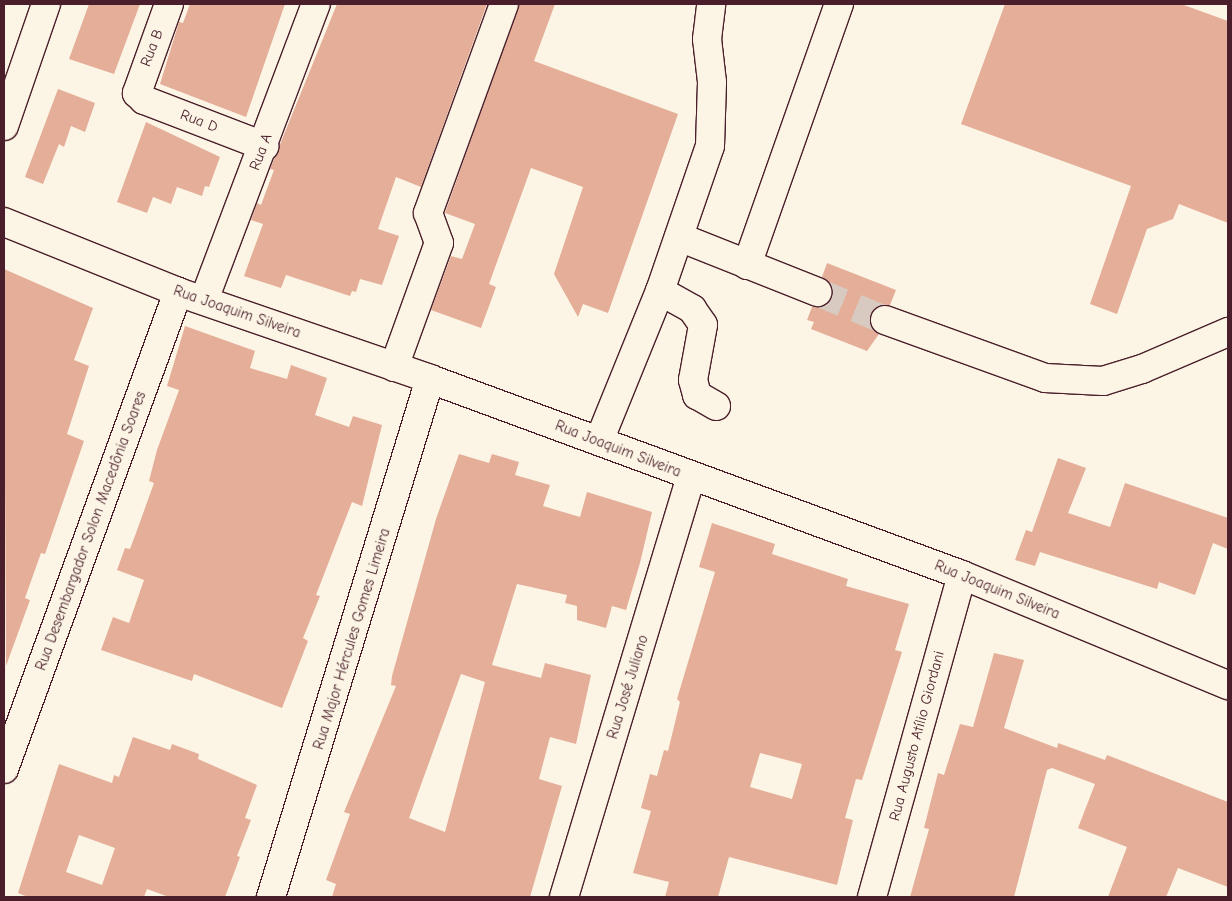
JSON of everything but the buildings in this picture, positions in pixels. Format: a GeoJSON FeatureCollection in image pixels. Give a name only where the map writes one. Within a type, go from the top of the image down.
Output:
{"type":"FeatureCollection","features":[{"type":"Feature","properties":{"kind":"street"},"geometry":{"type":"LineString","coordinates":[[4,126],[46,4]]}},
{"type":"Feature","properties":{"kind":"street","name":"Rua B"},"geometry":{"type":"LineString","coordinates":[[137,93],[169,4]]}},
{"type":"Feature","properties":{"kind":"street","name":"Rua A"},"geometry":{"type":"LineString","coordinates":[[204,300],[264,146],[316,4]]}},
{"type":"Feature","properties":{"kind":"street"},"geometry":{"type":"LineString","coordinates":[[394,367],[439,243],[428,213],[504,4]]}},
{"type":"Feature","properties":{"kind":"street"},"geometry":{"type":"LineString","coordinates":[[599,441],[660,291],[710,146],[712,82],[706,39],[710,4]]}},
{"type":"Feature","properties":{"kind":"street"},"geometry":{"type":"LineString","coordinates":[[747,265],[839,4]]}},
{"type":"Feature","properties":{"kind":"street","name":"Rua D"},"geometry":{"type":"LineString","coordinates":[[137,93],[144,100],[264,146]]}},
{"type":"Feature","properties":{"kind":"street","name":"Rua Joaquim Silveira"},"geometry":{"type":"LineString","coordinates":[[4,222],[178,292],[430,379],[691,477],[962,575],[1228,685]]}},
{"type":"Feature","properties":{"kind":"street"},"geometry":{"type":"LineString","coordinates":[[679,238],[817,292]]}},
{"type":"Feature","properties":{"kind":"street"},"geometry":{"type":"LineString","coordinates":[[660,291],[692,309],[703,324],[693,380],[697,395],[716,406]]}},
{"type":"Feature","properties":{"kind":"street","name":"Rua Desembargador Solon Macedônia Soares"},"geometry":{"type":"LineString","coordinates":[[4,769],[178,292]]}},
{"type":"Feature","properties":{"kind":"street"},"geometry":{"type":"LineString","coordinates":[[885,320],[1045,378],[1103,381],[1142,369],[1228,332]]}},
{"type":"Feature","properties":{"kind":"street","name":"Rua Major Hércules Gomes Limeira"},"geometry":{"type":"LineString","coordinates":[[271,897],[430,379]]}},
{"type":"Feature","properties":{"kind":"street","name":"Rua José Juliano"},"geometry":{"type":"LineString","coordinates":[[564,897],[691,477]]}},
{"type":"Feature","properties":{"kind":"street","name":"Rua Augusto Atílio Giordani"},"geometry":{"type":"LineString","coordinates":[[872,897],[962,575]]}},
{"type":"Feature","properties":{"kind":"tunnel"},"geometry":{"type":"LineString","coordinates":[[817,292],[885,320]]}}]}
